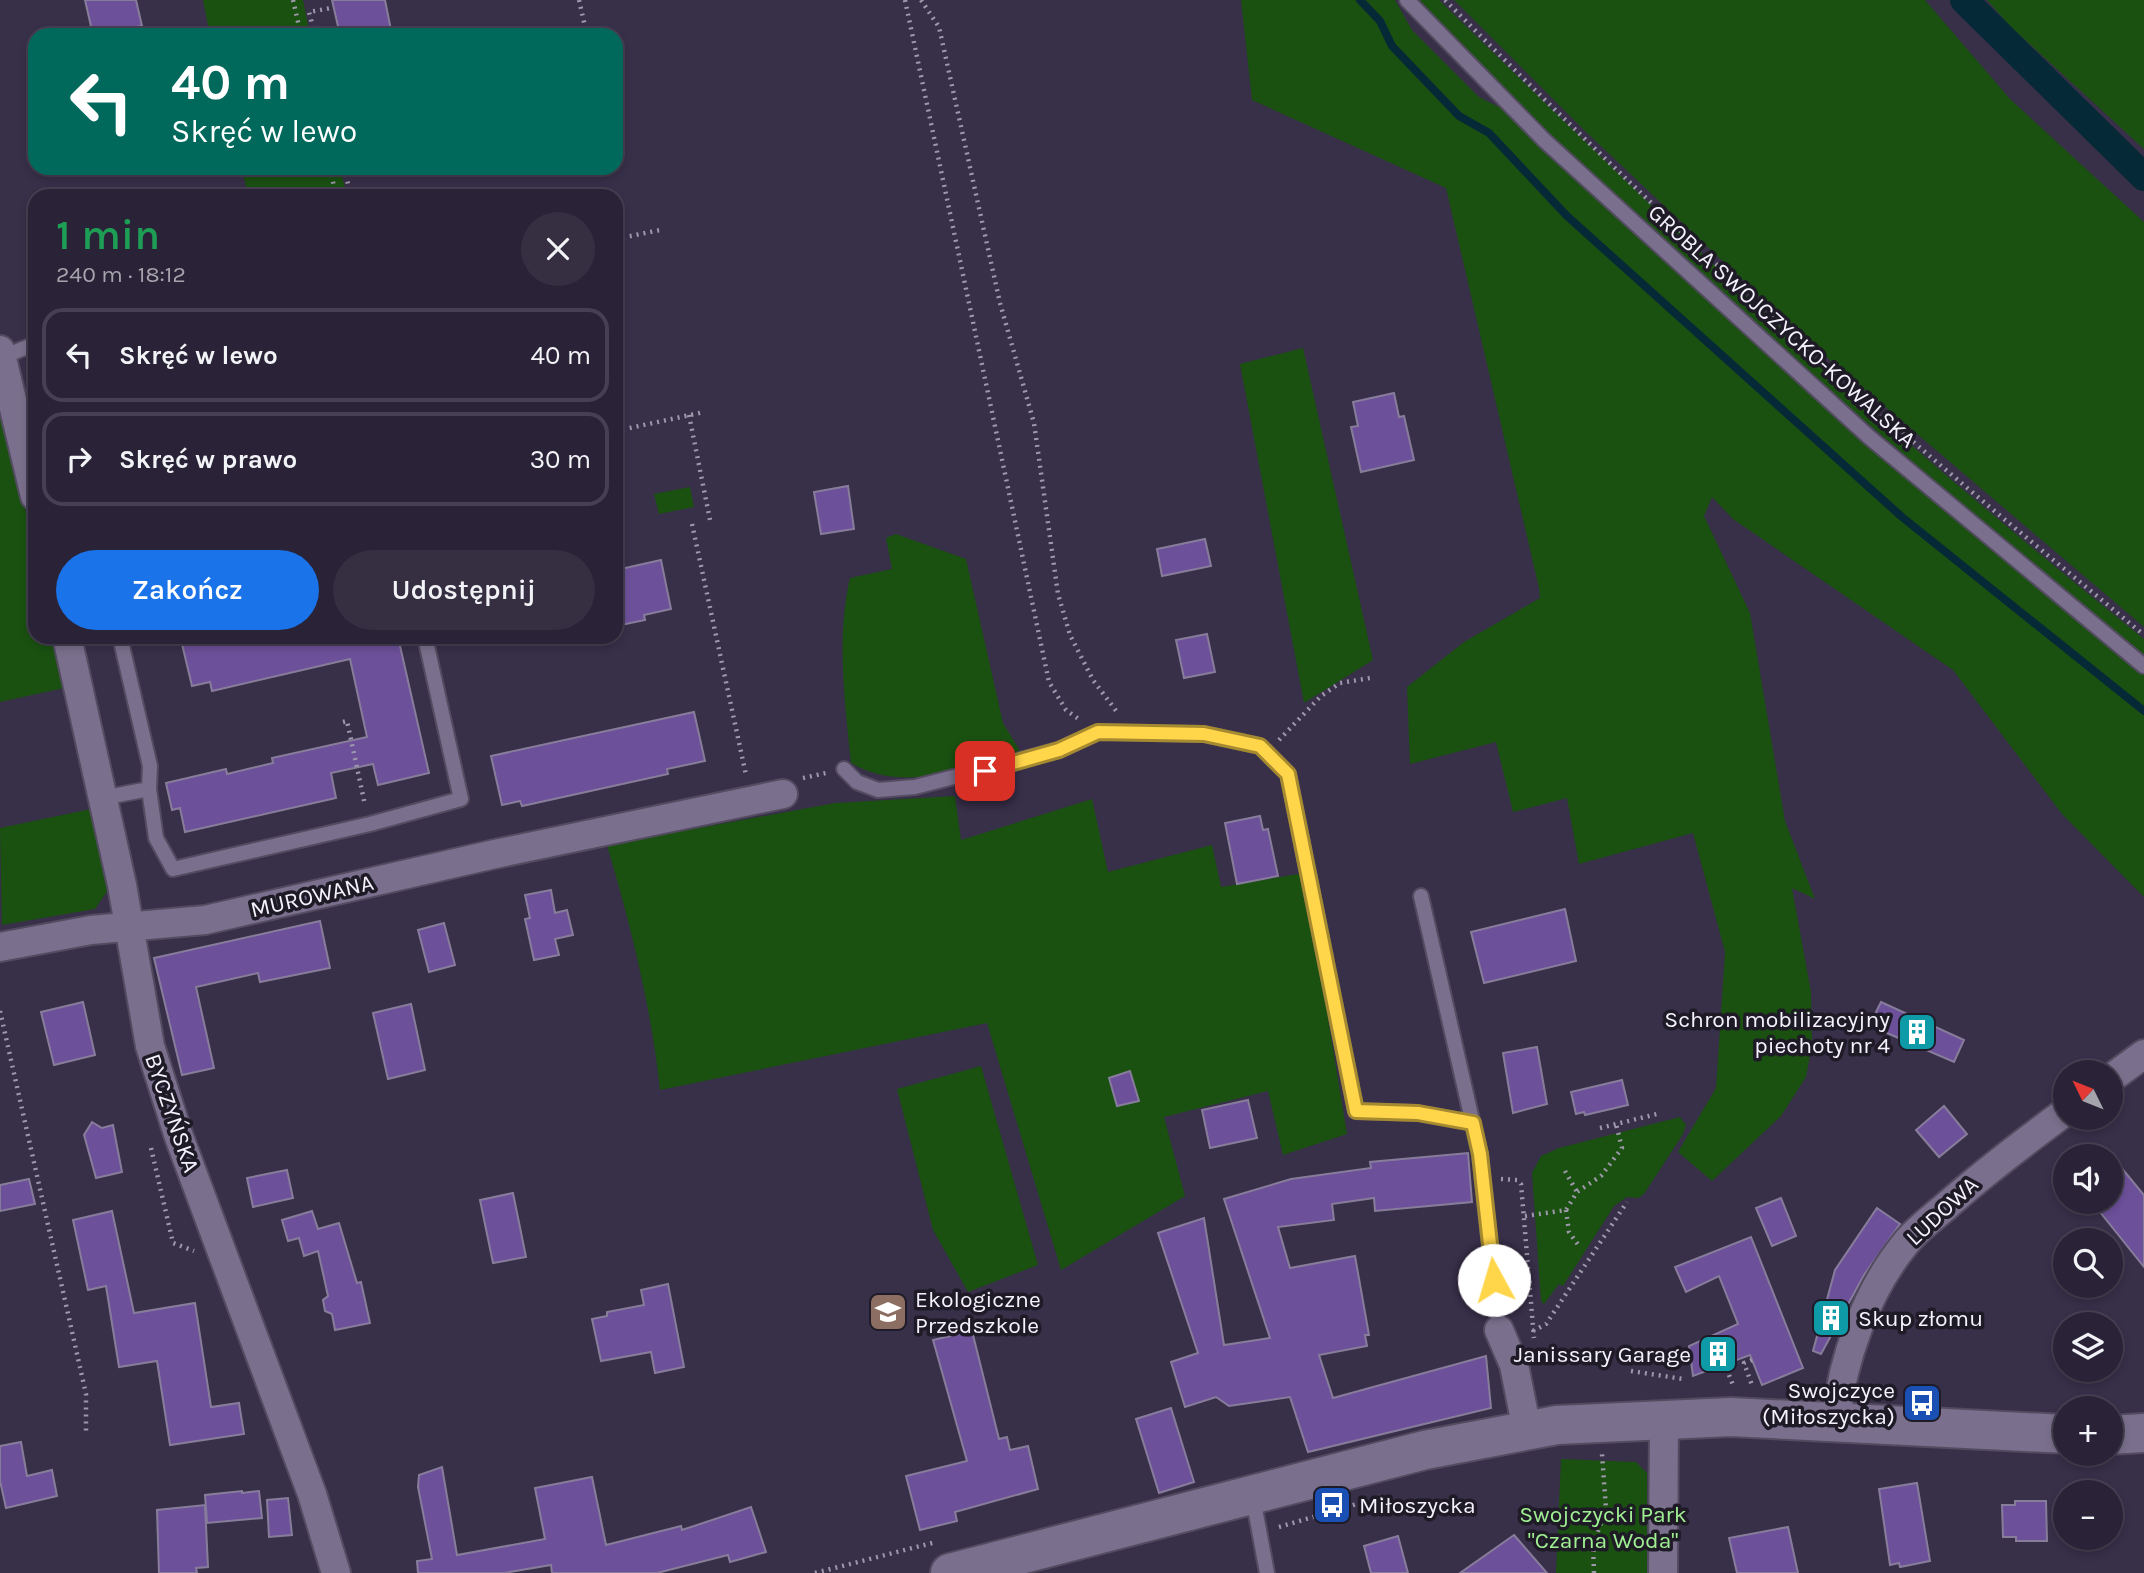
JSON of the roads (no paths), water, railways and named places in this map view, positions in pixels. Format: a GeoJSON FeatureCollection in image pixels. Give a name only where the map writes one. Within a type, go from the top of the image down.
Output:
{"type":"FeatureCollection","features":[{"type":"Feature","properties":{"kind":"street"},"geometry":{"type":"LineString","coordinates":[[1,353],[28,467]]}},
{"type":"Feature","properties":{"kind":"street","name":"BYCZYŃSKA"},"geometry":{"type":"LineString","coordinates":[[69,644],[122,885],[150,1046],[179,1137],[312,1494],[336,1573]]}},
{"type":"Feature","properties":{"kind":"street","name":"MUROWANA"},"geometry":{"type":"LineString","coordinates":[[0,947],[127,926],[205,920],[495,854],[783,794]]}},
{"type":"Feature","properties":{"kind":"street"},"geometry":{"type":"LineString","coordinates":[[2123,1069],[2144,1054]]}},
{"type":"Feature","properties":{"kind":"street","name":"LUDOWA"},"geometry":{"type":"LineString","coordinates":[[1836,1420],[1839,1391],[1859,1329],[1873,1296],[1906,1242],[1990,1167],[2053,1121]]}},
{"type":"Feature","properties":{"kind":"street"},"geometry":{"type":"LineString","coordinates":[[1499,1329],[1514,1366],[1527,1430]]}},
{"type":"Feature","properties":{"kind":"street"},"geometry":{"type":"LineString","coordinates":[[1663,1573],[1664,1418]]}},
{"type":"Feature","properties":{"kind":"street"},"geometry":{"type":"LineString","coordinates":[[950,1573],[1426,1450],[1527,1430],[1664,1418],[1836,1420],[2053,1433]]}},
{"type":"Feature","properties":{"kind":"lane","name":"GROBLA SWOJCZYCKO-KOWALSKA"},"geometry":{"type":"LineString","coordinates":[[1407,0],[1544,140],[1633,223],[1730,307],[1870,437],[2144,666]]}},
{"type":"Feature","properties":{"kind":"lane"},"geometry":{"type":"LineString","coordinates":[[1,353],[28,346]]}},
{"type":"Feature","properties":{"kind":"lane"},"geometry":{"type":"LineString","coordinates":[[122,644],[150,766],[149,789],[156,838],[173,869],[370,824],[461,799],[427,644]]}},
{"type":"Feature","properties":{"kind":"lane"},"geometry":{"type":"LineString","coordinates":[[844,769],[857,782],[878,790],[915,787],[1059,750],[1098,732],[1204,734],[1260,746],[1288,774],[1356,1111],[1418,1113],[1473,1123]]}},
{"type":"Feature","properties":{"kind":"lane"},"geometry":{"type":"LineString","coordinates":[[102,798],[149,789]]}},
{"type":"Feature","properties":{"kind":"lane"},"geometry":{"type":"LineString","coordinates":[[1422,896],[1473,1123],[1483,1180],[1499,1329]]}},
{"type":"Feature","properties":{"kind":"lane"},"geometry":{"type":"LineString","coordinates":[[1252,1496],[1267,1573]]}},
{"type":"Feature","properties":{"kind":"waterway"},"geometry":{"type":"LineString","coordinates":[[1360,0],[1380,21],[1392,46],[1459,116],[1489,133],[1567,216],[1902,517],[2144,711]]}},
{"type":"Feature","properties":{"kind":"waterway"},"geometry":{"type":"LineString","coordinates":[[1964,0],[2144,177]]}},
{"type":"Feature","properties":{"kind":"place","name":"Schron mobilizacyjny piechoty nr 4"},"geometry":{"type":"Point","coordinates":[1917,1032]}},
{"type":"Feature","properties":{"kind":"place","name":"Ekologiczne Przedszkole"},"geometry":{"type":"Point","coordinates":[888,1312]}},
{"type":"Feature","properties":{"kind":"place","name":"Skup złomu"},"geometry":{"type":"Point","coordinates":[1831,1318]}},
{"type":"Feature","properties":{"kind":"place","name":"Janissary Garage"},"geometry":{"type":"Point","coordinates":[1718,1354]}},
{"type":"Feature","properties":{"kind":"place","name":"Swojczyce (Miłoszycka)"},"geometry":{"type":"Point","coordinates":[1922,1403]}},
{"type":"Feature","properties":{"kind":"place","name":"Miłoszycka"},"geometry":{"type":"Point","coordinates":[1332,1505]}},
{"type":"Feature","properties":{"kind":"park label","name":"Swojczycki Park \"Czarna Woda\""},"geometry":{"type":"Point","coordinates":[1603,1527]}}]}
